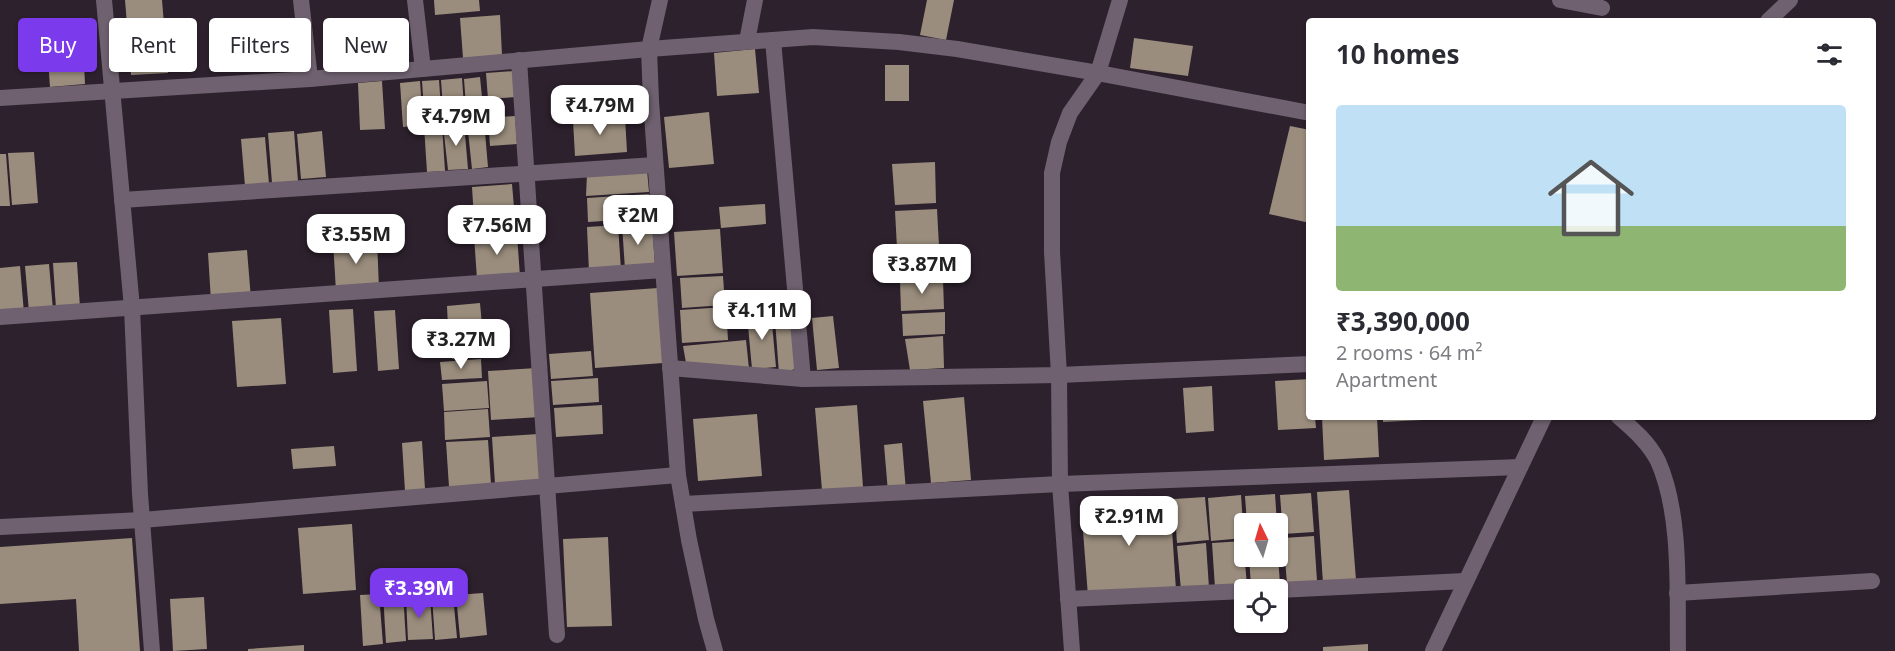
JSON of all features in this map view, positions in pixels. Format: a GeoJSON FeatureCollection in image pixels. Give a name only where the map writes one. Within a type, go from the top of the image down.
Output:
{"type":"FeatureCollection","features":[{"type":"Feature","properties":{"kind":"street"},"geometry":{"type":"LineString","coordinates":[[104,0],[132,308],[142,520],[152,651]]}},
{"type":"Feature","properties":{"kind":"street"},"geometry":{"type":"LineString","coordinates":[[301,0],[310,79]]}},
{"type":"Feature","properties":{"kind":"street"},"geometry":{"type":"LineString","coordinates":[[415,0],[423,69]]}},
{"type":"Feature","properties":{"kind":"street"},"geometry":{"type":"LineString","coordinates":[[660,0],[649,49],[655,165],[678,475],[706,619],[716,651]]}},
{"type":"Feature","properties":{"kind":"street"},"geometry":{"type":"LineString","coordinates":[[747,41],[755,0]]}},
{"type":"Feature","properties":{"kind":"street"},"geometry":{"type":"LineString","coordinates":[[1072,651],[1060,484],[1059,375],[1052,252],[1052,174],[1059,142],[1070,113],[1098,73],[1120,0]]}},
{"type":"Feature","properties":{"kind":"street"},"geometry":{"type":"LineString","coordinates":[[1560,0],[1602,10]]}},
{"type":"Feature","properties":{"kind":"street"},"geometry":{"type":"LineString","coordinates":[[1771,18],[1790,0]]}},
{"type":"Feature","properties":{"kind":"street"},"geometry":{"type":"LineString","coordinates":[[0,98],[310,79],[813,37],[899,42],[957,49],[1306,112]]}},
{"type":"Feature","properties":{"kind":"street"},"geometry":{"type":"LineString","coordinates":[[773,40],[803,379]]}},
{"type":"Feature","properties":{"kind":"street"},"geometry":{"type":"LineString","coordinates":[[519,60],[557,635]]}},
{"type":"Feature","properties":{"kind":"street"},"geometry":{"type":"LineString","coordinates":[[122,200],[655,165]]}},
{"type":"Feature","properties":{"kind":"street"},"geometry":{"type":"LineString","coordinates":[[0,316],[663,270]]}},
{"type":"Feature","properties":{"kind":"street"},"geometry":{"type":"LineString","coordinates":[[670,368],[803,379],[1059,375],[1306,364]]}},
{"type":"Feature","properties":{"kind":"street"},"geometry":{"type":"LineString","coordinates":[[1433,651],[1543,420]]}},
{"type":"Feature","properties":{"kind":"street"},"geometry":{"type":"LineString","coordinates":[[1622,420],[1640,435],[1657,460],[1671,498],[1678,651]]}},
{"type":"Feature","properties":{"kind":"street"},"geometry":{"type":"LineString","coordinates":[[683,504],[1060,484],[1520,467]]}},
{"type":"Feature","properties":{"kind":"street"},"geometry":{"type":"LineString","coordinates":[[0,527],[142,520],[678,475]]}},
{"type":"Feature","properties":{"kind":"street"},"geometry":{"type":"LineString","coordinates":[[1288,590],[1465,581]]}},
{"type":"Feature","properties":{"kind":"street"},"geometry":{"type":"LineString","coordinates":[[1677,593],[1872,581]]}},
{"type":"Feature","properties":{"kind":"street"},"geometry":{"type":"LineString","coordinates":[[1068,599],[1234,591]]}},
{"type":"Feature","properties":{"kind":"building"},"geometry":{"type":"Polygon","coordinates":[[[125,0],[162,0],[163,18],[126,18],[125,0]]]}},
{"type":"Feature","properties":{"kind":"building"},"geometry":{"type":"Polygon","coordinates":[[[434,0],[479,0],[480,11],[435,15],[434,0]]]}},
{"type":"Feature","properties":{"kind":"building"},"geometry":{"type":"Polygon","coordinates":[[[927,0],[954,0],[946,40],[920,35],[927,0]]]}},
{"type":"Feature","properties":{"kind":"building"},"geometry":{"type":"Polygon","coordinates":[[[500,15],[502,55],[463,58],[460,18],[500,15]]]}},
{"type":"Feature","properties":{"kind":"building"},"geometry":{"type":"Polygon","coordinates":[[[1134,38],[1193,46],[1188,76],[1130,68],[1134,38]]]}},
{"type":"Feature","properties":{"kind":"building"},"geometry":{"type":"Polygon","coordinates":[[[755,49],[759,93],[717,96],[714,53],[755,49]]]}},
{"type":"Feature","properties":{"kind":"building"},"geometry":{"type":"Polygon","coordinates":[[[885,65],[909,65],[909,101],[885,101],[885,65]]]}},
{"type":"Feature","properties":{"kind":"building"},"geometry":{"type":"Polygon","coordinates":[[[515,71],[517,97],[488,99],[486,73],[515,71]]]}},
{"type":"Feature","properties":{"kind":"building"},"geometry":{"type":"Polygon","coordinates":[[[49,72],[84,72],[85,84],[50,87],[49,72]]]}},
{"type":"Feature","properties":{"kind":"building"},"geometry":{"type":"Polygon","coordinates":[[[131,72],[168,73],[131,75],[131,72]]]}},
{"type":"Feature","properties":{"kind":"building"},"geometry":{"type":"Polygon","coordinates":[[[480,77],[484,118],[467,120],[464,79],[480,77]]]}},
{"type":"Feature","properties":{"kind":"building"},"geometry":{"type":"Polygon","coordinates":[[[462,78],[465,121],[444,122],[441,80],[462,78]]]}},
{"type":"Feature","properties":{"kind":"building"},"geometry":{"type":"Polygon","coordinates":[[[439,80],[442,123],[425,124],[422,81],[439,80]]]}},
{"type":"Feature","properties":{"kind":"building"},"geometry":{"type":"Polygon","coordinates":[[[382,81],[385,129],[360,130],[358,83],[382,81]]]}},
{"type":"Feature","properties":{"kind":"building"},"geometry":{"type":"Polygon","coordinates":[[[420,81],[423,125],[403,127],[400,83],[420,81]]]}},
{"type":"Feature","properties":{"kind":"building"},"geometry":{"type":"Polygon","coordinates":[[[709,112],[714,164],[669,168],[664,117],[709,112]]]}},
{"type":"Feature","properties":{"kind":"building"},"geometry":{"type":"Polygon","coordinates":[[[515,116],[517,144],[490,146],[488,118],[515,116]]]}},
{"type":"Feature","properties":{"kind":"building"},"geometry":{"type":"Polygon","coordinates":[[[625,117],[627,152],[575,156],[573,121],[625,117]]]}},
{"type":"Feature","properties":{"kind":"building"},"geometry":{"type":"Polygon","coordinates":[[[484,121],[488,167],[472,169],[467,122],[484,121]]]}},
{"type":"Feature","properties":{"kind":"building"},"geometry":{"type":"Polygon","coordinates":[[[464,123],[468,169],[448,170],[443,125],[464,123]]]}},
{"type":"Feature","properties":{"kind":"building"},"geometry":{"type":"Polygon","coordinates":[[[442,125],[445,171],[427,172],[424,126],[442,125]]]}},
{"type":"Feature","properties":{"kind":"building"},"geometry":{"type":"Polygon","coordinates":[[[1290,126],[1306,129],[1306,222],[1269,214],[1290,126]]]}},
{"type":"Feature","properties":{"kind":"building"},"geometry":{"type":"Polygon","coordinates":[[[294,131],[298,181],[272,183],[268,133],[294,131]]]}},
{"type":"Feature","properties":{"kind":"building"},"geometry":{"type":"Polygon","coordinates":[[[322,131],[326,177],[301,179],[297,134],[322,131]]]}},
{"type":"Feature","properties":{"kind":"building"},"geometry":{"type":"Polygon","coordinates":[[[265,137],[269,184],[245,186],[241,139],[265,137]]]}},
{"type":"Feature","properties":{"kind":"building"},"geometry":{"type":"Polygon","coordinates":[[[34,152],[38,203],[12,205],[8,153],[34,152]]]}},
{"type":"Feature","properties":{"kind":"building"},"geometry":{"type":"Polygon","coordinates":[[[0,154],[6,154],[10,206],[0,206],[0,154]]]}},
{"type":"Feature","properties":{"kind":"building"},"geometry":{"type":"Polygon","coordinates":[[[935,162],[936,203],[895,205],[892,164],[935,162]]]}},
{"type":"Feature","properties":{"kind":"building"},"geometry":{"type":"Polygon","coordinates":[[[647,170],[649,192],[586,196],[587,174],[647,170]]]}},
{"type":"Feature","properties":{"kind":"building"},"geometry":{"type":"Polygon","coordinates":[[[512,184],[516,231],[475,234],[472,187],[512,184]]]}},
{"type":"Feature","properties":{"kind":"building"},"geometry":{"type":"Polygon","coordinates":[[[649,194],[650,218],[588,222],[587,198],[649,194]]]}},
{"type":"Feature","properties":{"kind":"building"},"geometry":{"type":"Polygon","coordinates":[[[765,204],[766,224],[721,228],[719,207],[765,204]]]}},
{"type":"Feature","properties":{"kind":"building"},"geometry":{"type":"Polygon","coordinates":[[[937,209],[939,246],[897,248],[895,211],[937,209]]]}},
{"type":"Feature","properties":{"kind":"building"},"geometry":{"type":"Polygon","coordinates":[[[652,222],[655,266],[625,269],[622,225],[652,222]]]}},
{"type":"Feature","properties":{"kind":"building"},"geometry":{"type":"Polygon","coordinates":[[[618,225],[621,270],[589,272],[587,227],[618,225]]]}},
{"type":"Feature","properties":{"kind":"building"},"geometry":{"type":"Polygon","coordinates":[[[720,229],[723,273],[677,276],[674,232],[720,229]]]}},
{"type":"Feature","properties":{"kind":"building"},"geometry":{"type":"Polygon","coordinates":[[[517,234],[520,277],[477,279],[474,236],[517,234]]]}},
{"type":"Feature","properties":{"kind":"building"},"geometry":{"type":"Polygon","coordinates":[[[377,239],[379,289],[336,291],[333,241],[377,239]]]}},
{"type":"Feature","properties":{"kind":"building"},"geometry":{"type":"Polygon","coordinates":[[[247,250],[251,299],[211,301],[208,253],[247,250]]]}},
{"type":"Feature","properties":{"kind":"building"},"geometry":{"type":"Polygon","coordinates":[[[939,250],[941,276],[899,278],[899,252],[939,250]]]}},
{"type":"Feature","properties":{"kind":"building"},"geometry":{"type":"Polygon","coordinates":[[[77,262],[80,308],[56,309],[53,263],[77,262]]]}},
{"type":"Feature","properties":{"kind":"building"},"geometry":{"type":"Polygon","coordinates":[[[49,264],[53,310],[29,312],[25,266],[49,264]]]}},
{"type":"Feature","properties":{"kind":"building"},"geometry":{"type":"Polygon","coordinates":[[[20,266],[24,313],[0,315],[0,268],[20,266]]]}},
{"type":"Feature","properties":{"kind":"building"},"geometry":{"type":"Polygon","coordinates":[[[723,276],[725,305],[682,308],[680,278],[723,276]]]}},
{"type":"Feature","properties":{"kind":"building"},"geometry":{"type":"Polygon","coordinates":[[[943,279],[944,309],[901,311],[900,281],[943,279]]]}},
{"type":"Feature","properties":{"kind":"building"},"geometry":{"type":"Polygon","coordinates":[[[658,288],[663,363],[595,368],[590,293],[658,288]]]}},
{"type":"Feature","properties":{"kind":"building"},"geometry":{"type":"Polygon","coordinates":[[[480,303],[482,325],[448,328],[447,306],[480,303]]]}},
{"type":"Feature","properties":{"kind":"building"},"geometry":{"type":"Polygon","coordinates":[[[726,307],[728,340],[682,343],[680,310],[726,307]]]}},
{"type":"Feature","properties":{"kind":"building"},"geometry":{"type":"Polygon","coordinates":[[[353,309],[357,371],[333,373],[329,310],[353,309]]]}},
{"type":"Feature","properties":{"kind":"building"},"geometry":{"type":"Polygon","coordinates":[[[395,310],[399,369],[378,371],[374,311],[395,310]]]}},
{"type":"Feature","properties":{"kind":"building"},"geometry":{"type":"Polygon","coordinates":[[[945,312],[945,334],[903,336],[902,314],[945,312]]]}},
{"type":"Feature","properties":{"kind":"building"},"geometry":{"type":"Polygon","coordinates":[[[771,313],[776,367],[752,369],[747,315],[771,313]]]}},
{"type":"Feature","properties":{"kind":"building"},"geometry":{"type":"Polygon","coordinates":[[[833,316],[839,368],[817,370],[812,318],[833,316]]]}},
{"type":"Feature","properties":{"kind":"building"},"geometry":{"type":"Polygon","coordinates":[[[281,318],[286,384],[237,387],[232,321],[281,318]]]}},
{"type":"Feature","properties":{"kind":"building"},"geometry":{"type":"Polygon","coordinates":[[[790,319],[798,368],[779,374],[775,320],[790,319]]]}},
{"type":"Feature","properties":{"kind":"building"},"geometry":{"type":"Polygon","coordinates":[[[482,328],[483,356],[452,359],[450,330],[482,328]]]}},
{"type":"Feature","properties":{"kind":"building"},"geometry":{"type":"Polygon","coordinates":[[[943,336],[944,368],[910,370],[905,339],[943,336]]]}},
{"type":"Feature","properties":{"kind":"building"},"geometry":{"type":"Polygon","coordinates":[[[746,340],[749,369],[686,363],[683,346],[746,340]]]}},
{"type":"Feature","properties":{"kind":"building"},"geometry":{"type":"Polygon","coordinates":[[[591,351],[593,376],[551,379],[549,354],[591,351]]]}},
{"type":"Feature","properties":{"kind":"building"},"geometry":{"type":"Polygon","coordinates":[[[481,359],[482,378],[442,380],[440,362],[481,359]]]}},
{"type":"Feature","properties":{"kind":"building"},"geometry":{"type":"Polygon","coordinates":[[[537,368],[540,417],[491,420],[488,371],[537,368]]]}},
{"type":"Feature","properties":{"kind":"building"},"geometry":{"type":"Polygon","coordinates":[[[598,378],[599,402],[553,405],[551,381],[598,378]]]}},
{"type":"Feature","properties":{"kind":"building"},"geometry":{"type":"Polygon","coordinates":[[[1306,379],[1306,420],[1315,420],[1316,428],[1278,430],[1275,381],[1306,379]]]}},
{"type":"Feature","properties":{"kind":"building"},"geometry":{"type":"Polygon","coordinates":[[[487,381],[489,408],[444,411],[442,384],[487,381]]]}},
{"type":"Feature","properties":{"kind":"building"},"geometry":{"type":"Polygon","coordinates":[[[1212,386],[1214,431],[1186,433],[1183,388],[1212,386]]]}},
{"type":"Feature","properties":{"kind":"building"},"geometry":{"type":"Polygon","coordinates":[[[964,397],[971,480],[931,483],[923,401],[964,397]]]}},
{"type":"Feature","properties":{"kind":"building"},"geometry":{"type":"Polygon","coordinates":[[[602,405],[603,434],[556,437],[554,408],[602,405]]]}},
{"type":"Feature","properties":{"kind":"building"},"geometry":{"type":"Polygon","coordinates":[[[857,405],[863,487],[822,490],[815,408],[857,405]]]}},
{"type":"Feature","properties":{"kind":"building"},"geometry":{"type":"Polygon","coordinates":[[[488,409],[490,437],[445,440],[444,412],[488,409]]]}},
{"type":"Feature","properties":{"kind":"building"},"geometry":{"type":"Polygon","coordinates":[[[757,414],[762,476],[698,481],[693,419],[757,414]]]}},
{"type":"Feature","properties":{"kind":"building"},"geometry":{"type":"Polygon","coordinates":[[[1322,420],[1377,420],[1379,457],[1324,460],[1322,420]]]}},
{"type":"Feature","properties":{"kind":"building"},"geometry":{"type":"Polygon","coordinates":[[[1383,420],[1422,420],[1383,422],[1383,420]]]}},
{"type":"Feature","properties":{"kind":"building"},"geometry":{"type":"Polygon","coordinates":[[[538,434],[541,481],[495,484],[492,437],[538,434]]]}},
{"type":"Feature","properties":{"kind":"building"},"geometry":{"type":"Polygon","coordinates":[[[488,440],[491,484],[449,487],[446,442],[488,440]]]}},
{"type":"Feature","properties":{"kind":"building"},"geometry":{"type":"Polygon","coordinates":[[[422,441],[425,489],[405,491],[402,443],[422,441]]]}},
{"type":"Feature","properties":{"kind":"building"},"geometry":{"type":"Polygon","coordinates":[[[902,443],[906,491],[888,492],[884,445],[902,443]]]}},
{"type":"Feature","properties":{"kind":"building"},"geometry":{"type":"Polygon","coordinates":[[[334,446],[336,466],[293,469],[291,449],[334,446]]]}},
{"type":"Feature","properties":{"kind":"building"},"geometry":{"type":"Polygon","coordinates":[[[1349,490],[1356,580],[1323,583],[1317,492],[1349,490]]]}},
{"type":"Feature","properties":{"kind":"building"},"geometry":{"type":"Polygon","coordinates":[[[1311,493],[1314,532],[1288,534],[1288,513],[1281,513],[1280,495],[1311,493]]]}},
{"type":"Feature","properties":{"kind":"building"},"geometry":{"type":"Polygon","coordinates":[[[1275,494],[1276,513],[1246,513],[1245,496],[1275,494]]]}},
{"type":"Feature","properties":{"kind":"building"},"geometry":{"type":"Polygon","coordinates":[[[1241,495],[1242,513],[1234,513],[1234,539],[1211,541],[1208,498],[1241,495]]]}},
{"type":"Feature","properties":{"kind":"building"},"geometry":{"type":"Polygon","coordinates":[[[1205,497],[1209,540],[1177,543],[1174,499],[1205,497]]]}},
{"type":"Feature","properties":{"kind":"building"},"geometry":{"type":"Polygon","coordinates":[[[1170,499],[1176,590],[1088,596],[1081,505],[1170,499]]]}},
{"type":"Feature","properties":{"kind":"building"},"geometry":{"type":"Polygon","coordinates":[[[352,524],[356,590],[303,594],[298,528],[352,524]]]}},
{"type":"Feature","properties":{"kind":"building"},"geometry":{"type":"Polygon","coordinates":[[[1314,536],[1317,581],[1288,583],[1286,567],[1288,567],[1288,538],[1314,536]]]}},
{"type":"Feature","properties":{"kind":"building"},"geometry":{"type":"Polygon","coordinates":[[[608,537],[612,626],[567,627],[563,539],[608,537]]]}},
{"type":"Feature","properties":{"kind":"building"},"geometry":{"type":"Polygon","coordinates":[[[132,538],[140,651],[79,651],[76,599],[0,604],[0,547],[132,538]]]}},
{"type":"Feature","properties":{"kind":"building"},"geometry":{"type":"Polygon","coordinates":[[[1234,542],[1234,567],[1245,567],[1246,579],[1234,579],[1234,586],[1215,588],[1212,543],[1234,542]]]}},
{"type":"Feature","properties":{"kind":"building"},"geometry":{"type":"Polygon","coordinates":[[[1206,543],[1209,588],[1181,590],[1177,546],[1206,543]]]}},
{"type":"Feature","properties":{"kind":"building"},"geometry":{"type":"Polygon","coordinates":[[[1250,567],[1279,567],[1280,579],[1251,579],[1250,567]]]}},
{"type":"Feature","properties":{"kind":"building"},"geometry":{"type":"Polygon","coordinates":[[[403,592],[406,641],[386,643],[383,594],[403,592]]]}},
{"type":"Feature","properties":{"kind":"building"},"geometry":{"type":"Polygon","coordinates":[[[483,593],[487,635],[460,638],[456,595],[483,593]]]}},
{"type":"Feature","properties":{"kind":"building"},"geometry":{"type":"Polygon","coordinates":[[[379,594],[383,644],[363,646],[360,595],[379,594]]]}},
{"type":"Feature","properties":{"kind":"building"},"geometry":{"type":"Polygon","coordinates":[[[453,595],[457,638],[435,640],[432,596],[453,595]]]}},
{"type":"Feature","properties":{"kind":"building"},"geometry":{"type":"Polygon","coordinates":[[[204,597],[207,649],[173,651],[170,599],[204,597]]]}},
{"type":"Feature","properties":{"kind":"building"},"geometry":{"type":"Polygon","coordinates":[[[430,597],[433,639],[408,640],[406,598],[430,597]]]}},
{"type":"Feature","properties":{"kind":"building"},"geometry":{"type":"Polygon","coordinates":[[[1368,644],[1368,651],[1323,651],[1323,647],[1368,644]]]}},
{"type":"Feature","properties":{"kind":"building"},"geometry":{"type":"Polygon","coordinates":[[[304,645],[304,651],[248,651],[248,649],[304,645]]]}}]}
